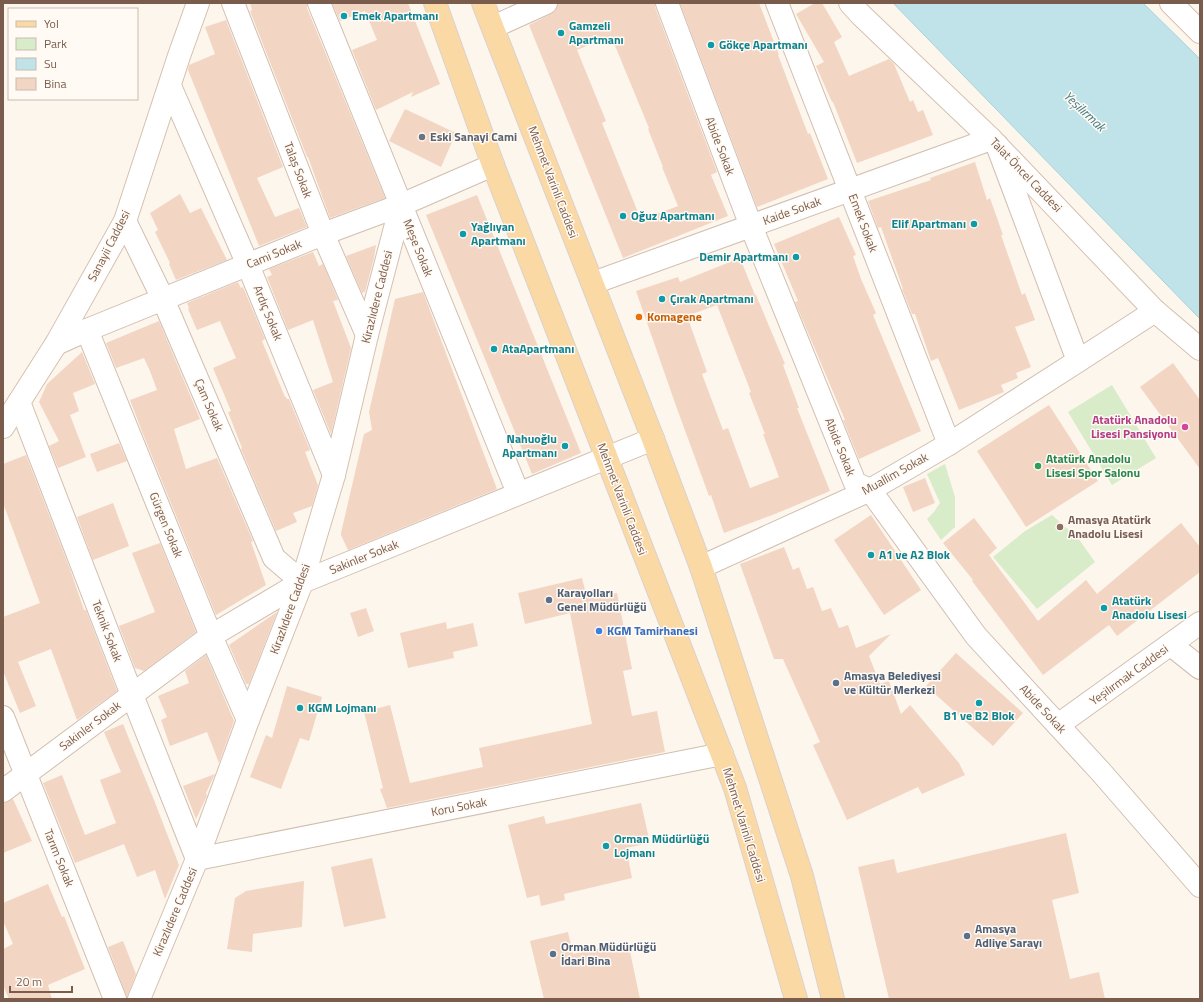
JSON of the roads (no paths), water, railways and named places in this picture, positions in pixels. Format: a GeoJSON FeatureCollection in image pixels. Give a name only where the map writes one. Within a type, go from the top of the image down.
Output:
{"type":"FeatureCollection","features":[{"type":"Feature","properties":{"kind":"main road","name":"Mehmet Varinli Caddesi"},"geometry":{"type":"LineString","coordinates":[[435,3],[493,165],[735,788],[796,999]]}},
{"type":"Feature","properties":{"kind":"main road","name":"Mehmet Varinli Caddesi"},"geometry":{"type":"LineString","coordinates":[[483,3],[702,567],[802,876],[833,999]]}},
{"type":"Feature","properties":{"kind":"street","name":"Sanayii Caddesi"},"geometry":{"type":"LineString","coordinates":[[3,427],[56,344],[125,220],[198,3]]}},
{"type":"Feature","properties":{"kind":"street","name":"Talaş Sokak"},"geometry":{"type":"LineString","coordinates":[[233,3],[323,234],[367,334]]}},
{"type":"Feature","properties":{"kind":"street","name":"Meşe Sokak"},"geometry":{"type":"LineString","coordinates":[[320,3],[400,206],[518,494]]}},
{"type":"Feature","properties":{"kind":"street"},"geometry":{"type":"LineString","coordinates":[[493,26],[546,3]]}},
{"type":"Feature","properties":{"kind":"street","name":"Abide Sokak"},"geometry":{"type":"LineString","coordinates":[[667,3],[751,226],[855,483],[870,490],[976,636],[1101,772],[1200,886]]}},
{"type":"Feature","properties":{"kind":"street","name":"Emek Sokak"},"geometry":{"type":"LineString","coordinates":[[778,3],[949,444]]}},
{"type":"Feature","properties":{"kind":"street","name":"Talat Öncel Caddesi"},"geometry":{"type":"LineString","coordinates":[[850,3],[994,142],[1155,311],[1200,349]]}},
{"type":"Feature","properties":{"kind":"street"},"geometry":{"type":"LineString","coordinates":[[1171,3],[1200,32]]}},
{"type":"Feature","properties":{"kind":"street","name":"Ardıç Sokak"},"geometry":{"type":"LineString","coordinates":[[170,86],[248,265],[334,475]]}},
{"type":"Feature","properties":{"kind":"street"},"geometry":{"type":"LineString","coordinates":[[994,142],[1078,361]]}},
{"type":"Feature","properties":{"kind":"street","name":"Kaide Sokak"},"geometry":{"type":"LineString","coordinates":[[593,283],[850,190],[994,142]]}},
{"type":"Feature","properties":{"kind":"street","name":"Cami Sokak"},"geometry":{"type":"LineString","coordinates":[[56,344],[323,234],[400,206],[493,165]]}},
{"type":"Feature","properties":{"kind":"street","name":"Kirazlıdere Caddesi"},"geometry":{"type":"LineString","coordinates":[[139,999],[197,859],[248,720],[302,582],[334,475],[367,334],[400,206]]}},
{"type":"Feature","properties":{"kind":"street","name":"Çam Sokak"},"geometry":{"type":"LineString","coordinates":[[125,220],[163,299],[274,558],[302,582]]}},
{"type":"Feature","properties":{"kind":"street","name":"Muallim Sokak"},"geometry":{"type":"LineString","coordinates":[[702,567],[870,490],[949,444],[1155,311]]}},
{"type":"Feature","properties":{"kind":"street","name":"Gürgen Sokak"},"geometry":{"type":"LineString","coordinates":[[87,330],[211,636],[248,720]]}},
{"type":"Feature","properties":{"kind":"street","name":"Teknik Sokak"},"geometry":{"type":"LineString","coordinates":[[19,402],[197,859]]}},
{"type":"Feature","properties":{"kind":"street","name":"Sakinler Sokak"},"geometry":{"type":"LineString","coordinates":[[3,791],[211,636],[302,582],[653,439]]}},
{"type":"Feature","properties":{"kind":"street","name":"Yeşilırmak Caddesi"},"geometry":{"type":"LineString","coordinates":[[1058,726],[1200,623]]}},
{"type":"Feature","properties":{"kind":"street"},"geometry":{"type":"LineString","coordinates":[[1171,645],[1200,668]]}},
{"type":"Feature","properties":{"kind":"street","name":"Tarım Sokak"},"geometry":{"type":"LineString","coordinates":[[3,718],[115,999]]}},
{"type":"Feature","properties":{"kind":"street","name":"Koru Sokak"},"geometry":{"type":"LineString","coordinates":[[197,859],[722,754]]}},
{"type":"Feature","properties":{"kind":"water","name":"Yeşilırmak"},"geometry":{"type":"Polygon","coordinates":[[[893,3],[1143,3],[1200,59],[1200,319],[893,3]]]}},
{"type":"Feature","properties":{"kind":"place","name":"Emek Apartmanı"},"geometry":{"type":"Point","coordinates":[344,16]}},
{"type":"Feature","properties":{"kind":"place","name":"Gamzeli Apartmanı"},"geometry":{"type":"Point","coordinates":[561,33]}},
{"type":"Feature","properties":{"kind":"place","name":"Gökçe Apartmanı"},"geometry":{"type":"Point","coordinates":[711,45]}},
{"type":"Feature","properties":{"kind":"place","name":"Eski Sanayi Cami"},"geometry":{"type":"Point","coordinates":[422,137]}},
{"type":"Feature","properties":{"kind":"place","name":"Oğuz Apartmanı"},"geometry":{"type":"Point","coordinates":[623,216]}},
{"type":"Feature","properties":{"kind":"place","name":"Elif Apartmanı"},"geometry":{"type":"Point","coordinates":[974,224]}},
{"type":"Feature","properties":{"kind":"place","name":"Yağlıyan Apartmanı"},"geometry":{"type":"Point","coordinates":[463,234]}},
{"type":"Feature","properties":{"kind":"place","name":"Demir Apartmanı"},"geometry":{"type":"Point","coordinates":[796,257]}},
{"type":"Feature","properties":{"kind":"place","name":"Çırak Apartmanı"},"geometry":{"type":"Point","coordinates":[662,299]}},
{"type":"Feature","properties":{"kind":"place","name":"Komagene"},"geometry":{"type":"Point","coordinates":[639,317]}},
{"type":"Feature","properties":{"kind":"place","name":"AtaApartmanı"},"geometry":{"type":"Point","coordinates":[494,349]}},
{"type":"Feature","properties":{"kind":"place","name":"Atatürk Anadolu Lisesi Pansiyonu"},"geometry":{"type":"Point","coordinates":[1185,427]}},
{"type":"Feature","properties":{"kind":"place","name":"Nahuoğlu Apartmanı"},"geometry":{"type":"Point","coordinates":[565,446]}},
{"type":"Feature","properties":{"kind":"place","name":"Atatürk Anadolu Lisesi Spor Salonu"},"geometry":{"type":"Point","coordinates":[1038,466]}},
{"type":"Feature","properties":{"kind":"place","name":"Amasya Atatürk Anadolu Lisesi"},"geometry":{"type":"Point","coordinates":[1060,527]}},
{"type":"Feature","properties":{"kind":"place","name":"A1 ve A2 Blok"},"geometry":{"type":"Point","coordinates":[871,555]}},
{"type":"Feature","properties":{"kind":"place","name":"Karayolları Genel Müdürlüğü"},"geometry":{"type":"Point","coordinates":[549,600]}},
{"type":"Feature","properties":{"kind":"place","name":"Atatürk Anadolu Lisesi"},"geometry":{"type":"Point","coordinates":[1104,608]}},
{"type":"Feature","properties":{"kind":"place","name":"KGM Tamirhanesi"},"geometry":{"type":"Point","coordinates":[599,631]}},
{"type":"Feature","properties":{"kind":"place","name":"Amasya Belediyesi ve Kültür Merkezi"},"geometry":{"type":"Point","coordinates":[836,683]}},
{"type":"Feature","properties":{"kind":"place","name":"B1 ve B2 Blok"},"geometry":{"type":"Point","coordinates":[979,703]}},
{"type":"Feature","properties":{"kind":"place","name":"KGM Lojmanı"},"geometry":{"type":"Point","coordinates":[300,708]}},
{"type":"Feature","properties":{"kind":"place","name":"Orman Müdürlüğü Lojmanı"},"geometry":{"type":"Point","coordinates":[606,846]}},
{"type":"Feature","properties":{"kind":"place","name":"Amasya Adliye Sarayı"},"geometry":{"type":"Point","coordinates":[967,936]}},
{"type":"Feature","properties":{"kind":"place","name":"Orman Müdürlüğü İdari Bina"},"geometry":{"type":"Point","coordinates":[553,954]}}]}
